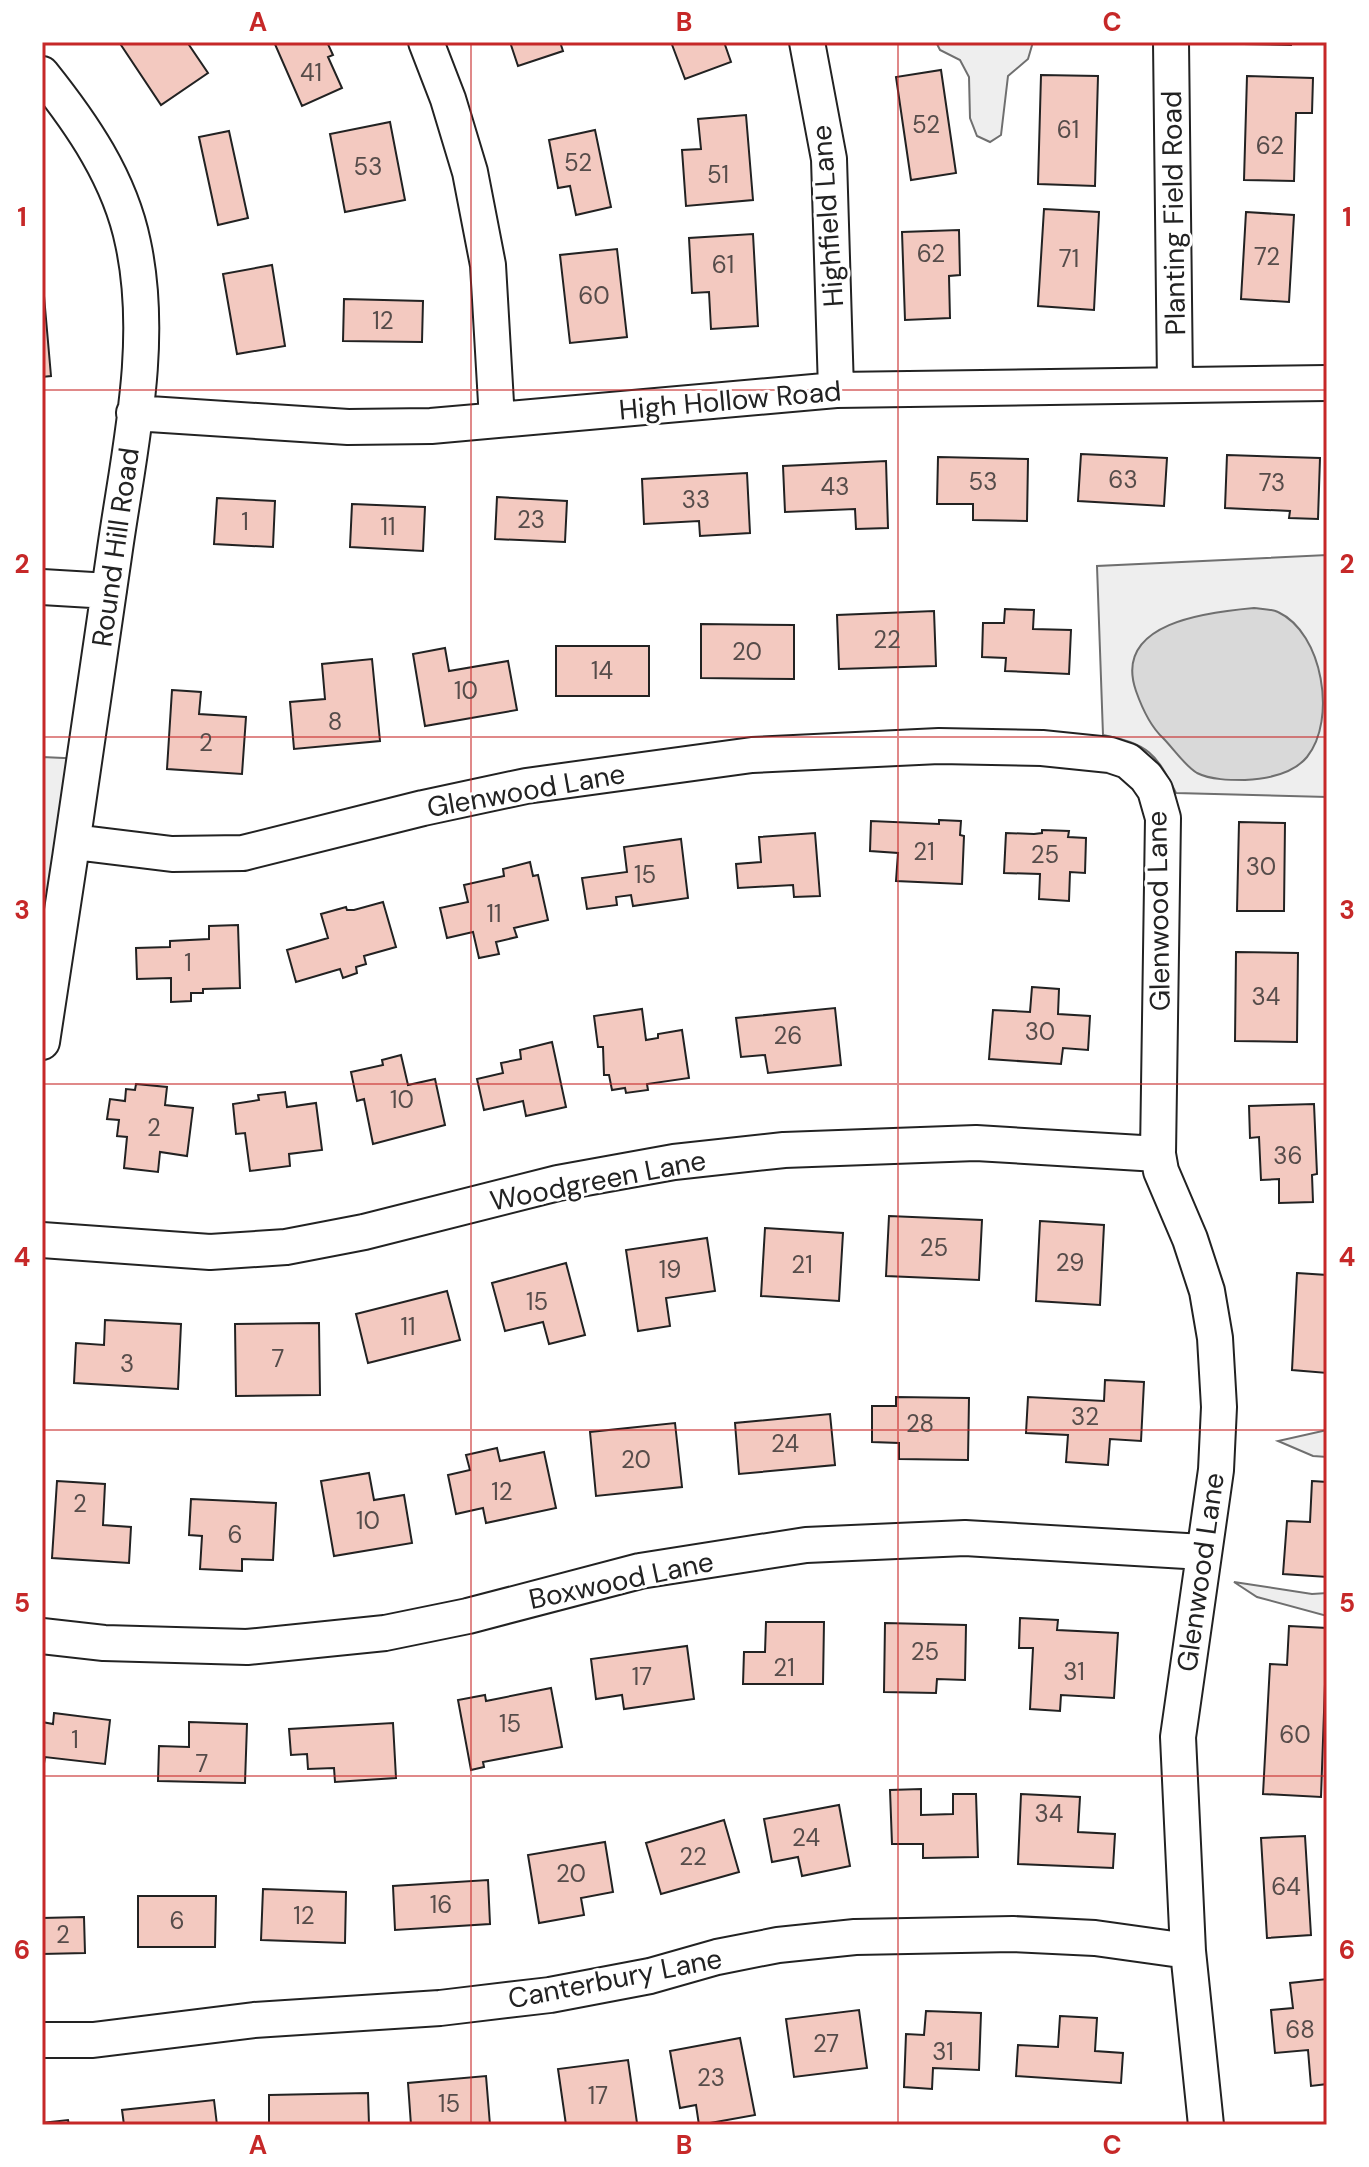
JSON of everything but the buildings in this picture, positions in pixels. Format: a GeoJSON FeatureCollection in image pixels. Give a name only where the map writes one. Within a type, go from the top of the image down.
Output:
{"type":"FeatureCollection","features":[{"type":"Feature","properties":{"kind":"street"},"geometry":{"type":"LineString","coordinates":[[426,42],[448,99],[470,172],[488,265],[497,420]]}},
{"type":"Feature","properties":{"kind":"street","name":"Highfield Lane"},"geometry":{"type":"LineString","coordinates":[[807,42],[829,159],[836,390]]}},
{"type":"Feature","properties":{"kind":"street","name":"Planting Field Road"},"geometry":{"type":"LineString","coordinates":[[1171,42],[1175,384]]}},
{"type":"Feature","properties":{"kind":"street","name":"Round Hill Road"},"geometry":{"type":"LineString","coordinates":[[42,74],[68,106],[98,152],[120,198],[133,243],[139,291],[140,349],[134,413],[74,842],[42,1042]]}},
{"type":"Feature","properties":{"kind":"street","name":"High Hollow Road"},"geometry":{"type":"LineString","coordinates":[[134,413],[348,427],[431,426],[836,390],[1327,383]]}},
{"type":"Feature","properties":{"kind":"street"},"geometry":{"type":"LineString","coordinates":[[42,587],[109,591]]}},
{"type":"Feature","properties":{"kind":"street","name":"Glenwood Lane"},"geometry":{"type":"LineString","coordinates":[[74,842],[172,854],[243,853],[526,786],[752,755],[939,746],[1042,748],[1110,755],[1128,761],[1146,777],[1155,790],[1163,818],[1158,1154],[1161,1171],[1190,1239],[1207,1291],[1215,1338],[1219,1407],[1216,1470],[1178,1737],[1188,1951],[1206,2125]]}},
{"type":"Feature","properties":{"kind":"street","name":"Woodgreen Lane"},"geometry":{"type":"LineString","coordinates":[[42,1240],[210,1252],[286,1247],[364,1232],[558,1183],[674,1162],[784,1150],[976,1143],[1158,1154]]}},
{"type":"Feature","properties":{"kind":"street","name":"Boxwood Lane"},"geometry":{"type":"LineString","coordinates":[[42,1636],[104,1643],[247,1647],[385,1633],[468,1616],[640,1571],[806,1545],[965,1538],[1203,1552]]}},
{"type":"Feature","properties":{"kind":"street","name":"Canterbury Lane"},"geometry":{"type":"LineString","coordinates":[[42,2040],[93,2040],[254,2020],[440,2008],[550,1995],[650,1976],[717,1957],[778,1945],[855,1937],[1013,1934],[1095,1938],[1188,1951]]}},
{"type":"Feature","properties":{"kind":"shaded area"},"geometry":{"type":"Polygon","coordinates":[[[936,42],[1033,42],[1028,59],[1008,76],[1001,135],[990,142],[977,136],[970,118],[969,77],[960,60],[940,50],[936,42]]]}},
{"type":"Feature","properties":{"kind":"shaded area"},"geometry":{"type":"Polygon","coordinates":[[[1327,555],[1327,797],[1176,793],[1149,752],[1131,742],[1103,735],[1097,566],[1327,555]]]}},
{"type":"Feature","properties":{"kind":"shaded area"},"geometry":{"type":"Polygon","coordinates":[[[1254,608],[1278,612],[1293,623],[1306,638],[1315,657],[1323,700],[1316,741],[1301,763],[1270,777],[1245,780],[1208,777],[1188,766],[1154,728],[1136,691],[1132,668],[1138,649],[1151,635],[1169,625],[1213,613],[1254,608]]]}},
{"type":"Feature","properties":{"kind":"shaded area"},"geometry":{"type":"Polygon","coordinates":[[[42,757],[85,759],[42,1042],[42,757]]]}},
{"type":"Feature","properties":{"kind":"shaded area"},"geometry":{"type":"Polygon","coordinates":[[[1327,1430],[1327,1457],[1313,1456],[1278,1441],[1327,1430]]]}},
{"type":"Feature","properties":{"kind":"shaded area"},"geometry":{"type":"Polygon","coordinates":[[[1234,1582],[1312,1594],[1327,1593],[1327,1616],[1257,1597],[1234,1582]]]}}]}
